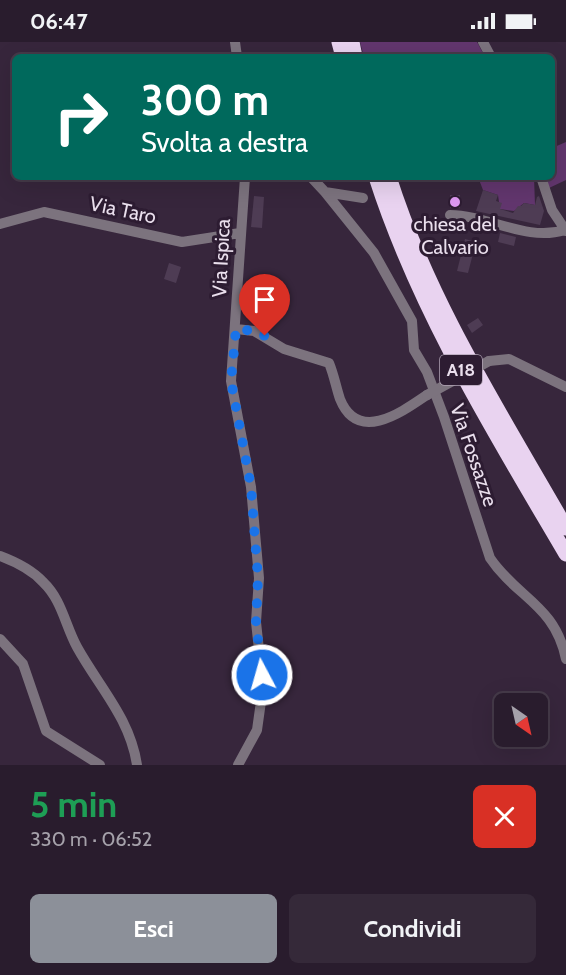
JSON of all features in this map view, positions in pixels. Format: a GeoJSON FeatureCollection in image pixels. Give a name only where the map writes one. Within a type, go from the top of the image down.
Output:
{"type":"FeatureCollection","features":[{"type":"Feature","properties":{"kind":"highway","name":"A18"},"geometry":{"type":"LineString","coordinates":[[377,180],[406,259],[442,336],[566,554]]}},
{"type":"Feature","properties":{"kind":"highway","name":"A18"},"geometry":{"type":"LineString","coordinates":[[390,180],[418,254],[453,331],[566,528]]}},
{"type":"Feature","properties":{"kind":"street","name":"Via Ispica"},"geometry":{"type":"LineString","coordinates":[[238,765],[257,730],[263,687],[256,622],[258,578],[251,487],[231,381],[245,180]]}},
{"type":"Feature","properties":{"kind":"street"},"geometry":{"type":"LineString","coordinates":[[313,180],[325,192],[363,198]]}},
{"type":"Feature","properties":{"kind":"street"},"geometry":{"type":"LineString","coordinates":[[542,180],[552,210],[565,231]]}},
{"type":"Feature","properties":{"kind":"street","name":"Via Fossazze"},"geometry":{"type":"LineString","coordinates":[[325,192],[374,253],[412,321],[414,350],[427,372],[444,417],[490,558],[501,574],[548,616],[558,630],[566,659]]}},
{"type":"Feature","properties":{"kind":"street","name":"Via Taro"},"geometry":{"type":"LineString","coordinates":[[0,224],[44,212],[182,242],[240,233]]}},
{"type":"Feature","properties":{"kind":"street"},"geometry":{"type":"LineString","coordinates":[[450,215],[466,215],[530,232],[565,231]]}},
{"type":"Feature","properties":{"kind":"street"},"geometry":{"type":"LineString","coordinates":[[236,329],[254,331],[284,349],[329,363],[341,400],[352,417],[360,421],[384,421],[489,361],[509,359],[566,387]]}},
{"type":"Feature","properties":{"kind":"street"},"geometry":{"type":"LineString","coordinates":[[0,556],[29,569],[52,592],[76,645],[123,719],[137,765]]}},
{"type":"Feature","properties":{"kind":"street"},"geometry":{"type":"LineString","coordinates":[[0,639],[23,664],[46,731],[100,765]]}},
{"type":"Feature","properties":{"kind":"shaded area"},"geometry":{"type":"Polygon","coordinates":[[[360,42],[477,42],[483,54],[363,54],[360,42]]]}},
{"type":"Feature","properties":{"kind":"shaded area"},"geometry":{"type":"Polygon","coordinates":[[[566,142],[566,180],[549,188],[546,180],[555,180],[555,147],[566,142]]]}},
{"type":"Feature","properties":{"kind":"shaded area"},"geometry":{"type":"Polygon","coordinates":[[[479,180],[534,180],[535,205],[524,203],[514,211],[500,209],[498,195],[483,190],[479,180]]]}},
{"type":"Feature","properties":{"kind":"building"},"geometry":{"type":"Polygon","coordinates":[[[483,190],[498,195],[496,201],[502,203],[500,209],[513,213],[518,206],[524,203],[535,205],[539,196],[544,211],[540,225],[476,211],[483,190]]]}},
{"type":"Feature","properties":{"kind":"building","name":"chiesa del Calvario"},"geometry":{"type":"Polygon","coordinates":[[[450,195],[460,195],[460,208],[450,208],[450,195]]]}},
{"type":"Feature","properties":{"kind":"building"},"geometry":{"type":"Polygon","coordinates":[[[254,196],[264,197],[262,228],[251,227],[254,196]]]}},
{"type":"Feature","properties":{"kind":"building"},"geometry":{"type":"Polygon","coordinates":[[[432,220],[441,220],[442,231],[433,232],[432,220]]]}},
{"type":"Feature","properties":{"kind":"building"},"geometry":{"type":"Polygon","coordinates":[[[500,233],[516,237],[514,246],[498,242],[500,233]]]}},
{"type":"Feature","properties":{"kind":"building"},"geometry":{"type":"Polygon","coordinates":[[[465,239],[476,242],[468,273],[457,271],[465,239]]]}},
{"type":"Feature","properties":{"kind":"building"},"geometry":{"type":"Polygon","coordinates":[[[169,263],[181,267],[176,283],[164,279],[169,263]]]}},
{"type":"Feature","properties":{"kind":"building"},"geometry":{"type":"Polygon","coordinates":[[[478,318],[483,325],[472,333],[467,325],[478,318]]]}},
{"type":"Feature","properties":{"kind":"place","name":"chiesa del Calvario"},"geometry":{"type":"Point","coordinates":[455,202]}},
{"type":"Feature","properties":{"kind":"route"},"geometry":{"type":"LineString","coordinates":[[262,675],[255,605],[258,578],[251,487],[231,381],[236,329],[254,331],[265,336]]}}]}
